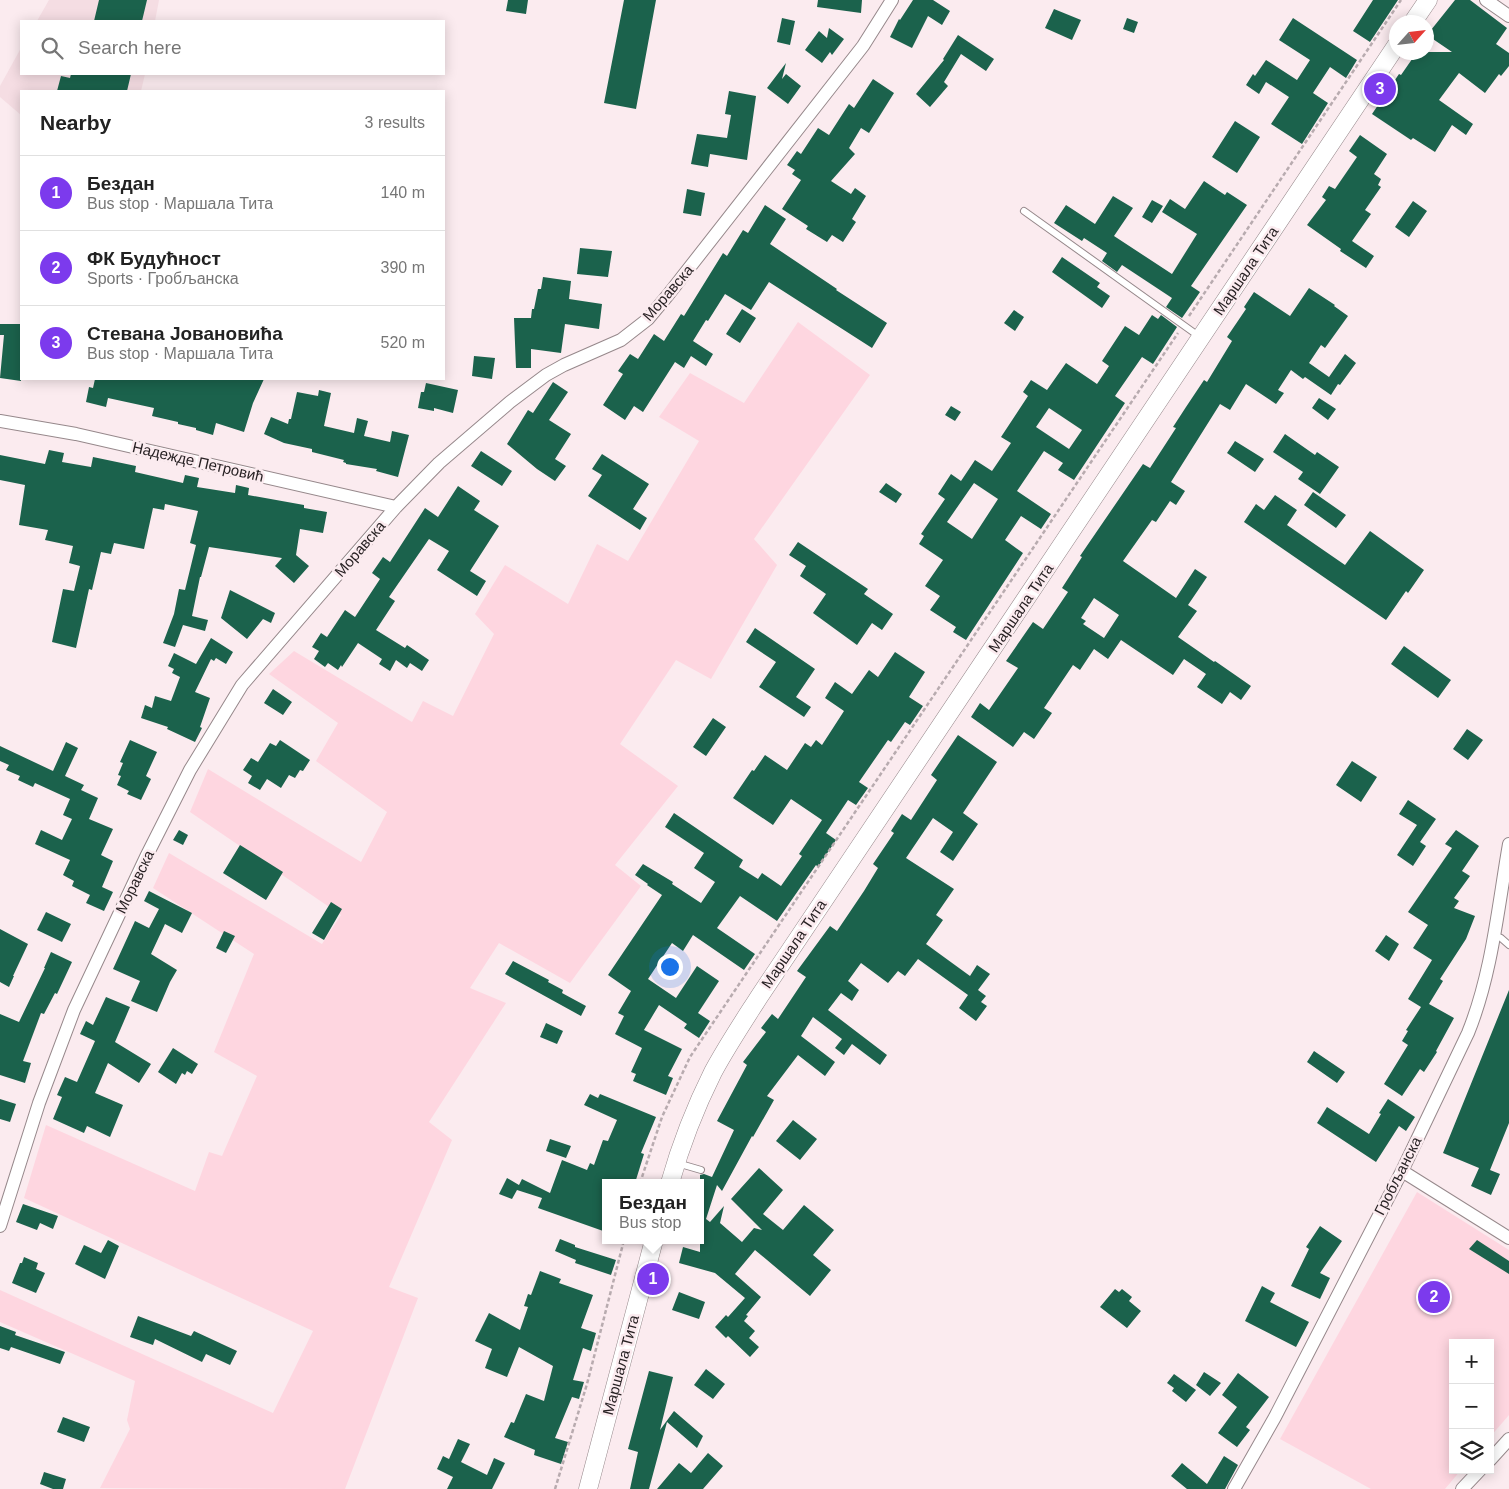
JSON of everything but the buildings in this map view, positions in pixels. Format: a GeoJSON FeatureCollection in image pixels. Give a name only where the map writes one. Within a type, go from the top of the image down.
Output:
{"type":"FeatureCollection","features":[{"type":"Feature","properties":{"kind":"main road"},"geometry":{"type":"LineString","coordinates":[[1417,15],[1428,0]]}},
{"type":"Feature","properties":{"kind":"main road","name":"Маршала Тита"},"geometry":{"type":"LineString","coordinates":[[671,1179],[690,1122],[714,1071],[759,997],[1389,56]]}},
{"type":"Feature","properties":{"kind":"main road","name":"Маршала Тита"},"geometry":{"type":"LineString","coordinates":[[588,1489],[653,1244]]}},
{"type":"Feature","properties":{"kind":"street","name":"Моравска"},"geometry":{"type":"LineString","coordinates":[[0,1226],[38,1103],[74,1010],[146,857],[190,770],[242,685],[396,507],[439,463],[510,402],[546,376],[564,365],[621,340],[648,319],[863,46],[892,0]]}},
{"type":"Feature","properties":{"kind":"street"},"geometry":{"type":"LineString","coordinates":[[1486,0],[1509,16]]}},
{"type":"Feature","properties":{"kind":"street","name":"Надежде Петровић"},"geometry":{"type":"LineString","coordinates":[[0,421],[76,434],[396,507]]}},
{"type":"Feature","properties":{"kind":"street","name":"Гробљанска"},"geometry":{"type":"LineString","coordinates":[[1234,1489],[1279,1408],[1402,1171],[1476,1014],[1494,935],[1509,844]]}},
{"type":"Feature","properties":{"kind":"street"},"geometry":{"type":"LineString","coordinates":[[1402,1171],[1509,1238]]}},
{"type":"Feature","properties":{"kind":"street"},"geometry":{"type":"LineString","coordinates":[[1494,1456],[1509,1439]]}},
{"type":"Feature","properties":{"kind":"street"},"geometry":{"type":"LineString","coordinates":[[1462,1489],[1476,1474]]}},
{"type":"Feature","properties":{"kind":"lane"},"geometry":{"type":"LineString","coordinates":[[1024,211],[1201,338]]}},
{"type":"Feature","properties":{"kind":"lane"},"geometry":{"type":"LineString","coordinates":[[1494,935],[1501,938],[1509,946]]}},
{"type":"Feature","properties":{"kind":"lane"},"geometry":{"type":"LineString","coordinates":[[675,1163],[701,1170]]}},
{"type":"Feature","properties":{"kind":"path"},"geometry":{"type":"LineString","coordinates":[[641,1179],[662,1117],[690,1057],[1401,0]]}},
{"type":"Feature","properties":{"kind":"path"},"geometry":{"type":"LineString","coordinates":[[555,1489],[587,1384],[623,1244]]}},
{"type":"Feature","properties":{"kind":"shaded area"},"geometry":{"type":"Polygon","coordinates":[[[49,0],[159,0],[155,20],[38,20],[49,0]]]}},
{"type":"Feature","properties":{"kind":"shaded area"},"geometry":{"type":"Polygon","coordinates":[[[20,50],[20,75],[145,75],[141,90],[20,90],[20,114],[0,97],[0,86],[20,50]]]}},
{"type":"Feature","properties":{"kind":"shaded area"},"geometry":{"type":"Polygon","coordinates":[[[798,322],[870,375],[754,539],[777,565],[711,679],[676,660],[620,744],[678,786],[615,865],[641,886],[570,983],[499,943],[470,988],[506,1003],[429,1122],[452,1140],[389,1287],[418,1298],[345,1489],[100,1488],[130,1429],[127,1420],[135,1381],[0,1322],[0,1290],[273,1413],[313,1331],[24,1198],[46,1125],[195,1191],[209,1152],[222,1156],[257,1076],[214,1052],[254,954],[153,888],[169,853],[322,944],[341,915],[190,812],[208,769],[361,862],[387,812],[316,761],[338,723],[269,674],[294,651],[412,722],[423,701],[453,716],[494,634],[475,614],[505,565],[568,604],[597,544],[628,561],[699,441],[659,417],[690,373],[744,403],[798,322]]]}},
{"type":"Feature","properties":{"kind":"shaded area"},"geometry":{"type":"Polygon","coordinates":[[[1417,1192],[1509,1250],[1509,1415],[1494,1432],[1494,1339],[1449,1339],[1449,1474],[1458,1474],[1445,1489],[1371,1489],[1280,1439],[1417,1192]]]}},
{"type":"Feature","properties":{"kind":"place","name":"Стевана Јовановића"},"geometry":{"type":"Point","coordinates":[1380,89]}},
{"type":"Feature","properties":{"kind":"place","name":"Бездан"},"geometry":{"type":"Point","coordinates":[653,1279]}},
{"type":"Feature","properties":{"kind":"place","name":"ФК Будућност"},"geometry":{"type":"Point","coordinates":[1434,1297]}}]}
